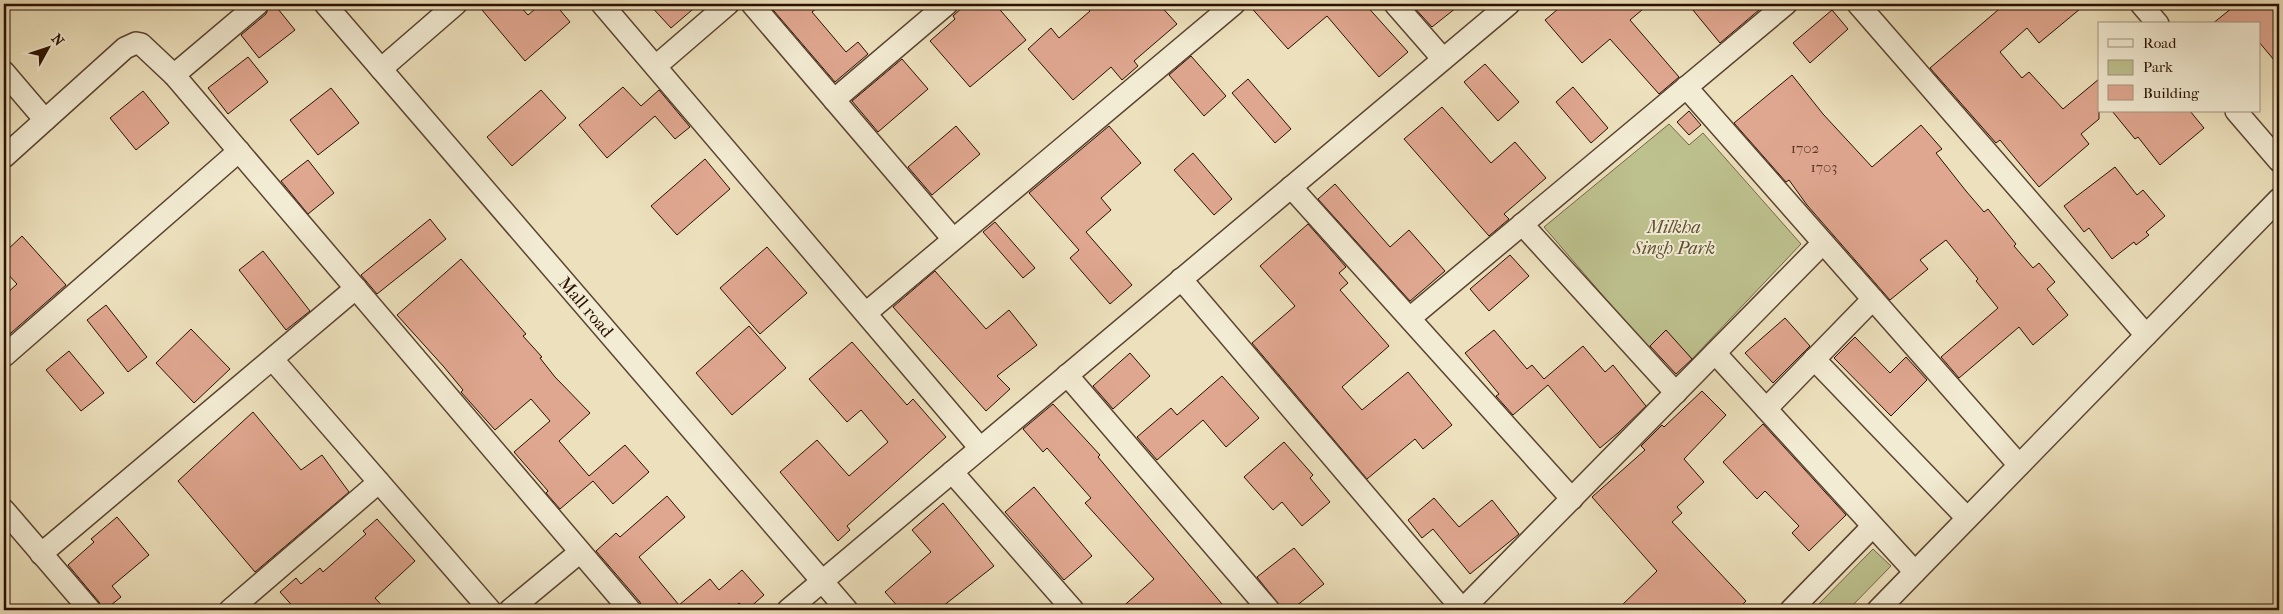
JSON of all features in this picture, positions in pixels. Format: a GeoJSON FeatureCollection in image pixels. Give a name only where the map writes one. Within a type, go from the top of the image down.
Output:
{"type":"FeatureCollection","features":[{"type":"Feature","properties":{"kind":"street"},"geometry":{"type":"LineString","coordinates":[[174,75],[258,4]]}},
{"type":"Feature","properties":{"kind":"street","name":"Mall road"},"geometry":{"type":"LineString","coordinates":[[325,4],[847,610]]}},
{"type":"Feature","properties":{"kind":"street"},"geometry":{"type":"LineString","coordinates":[[381,69],[456,4]]}},
{"type":"Feature","properties":{"kind":"street"},"geometry":{"type":"LineString","coordinates":[[602,4],[980,448]]}},
{"type":"Feature","properties":{"kind":"street"},"geometry":{"type":"LineString","coordinates":[[656,66],[728,4]]}},
{"type":"Feature","properties":{"kind":"street"},"geometry":{"type":"LineString","coordinates":[[752,4],[953,239]]}},
{"type":"Feature","properties":{"kind":"street"},"geometry":{"type":"LineString","coordinates":[[834,100],[947,4]]}},
{"type":"Feature","properties":{"kind":"street"},"geometry":{"type":"LineString","coordinates":[[866,313],[1234,4]]}},
{"type":"Feature","properties":{"kind":"street"},"geometry":{"type":"LineString","coordinates":[[1395,4],[1443,59]]}},
{"type":"Feature","properties":{"kind":"street"},"geometry":{"type":"LineString","coordinates":[[788,610],[1509,4]]}},
{"type":"Feature","properties":{"kind":"street"},"geometry":{"type":"LineString","coordinates":[[1410,318],[1786,4]]}},
{"type":"Feature","properties":{"kind":"street"},"geometry":{"type":"LineString","coordinates":[[1858,4],[2146,335]]}},
{"type":"Feature","properties":{"kind":"street"},"geometry":{"type":"LineString","coordinates":[[2141,4],[2156,22]]}},
{"type":"Feature","properties":{"kind":"street"},"geometry":{"type":"LineString","coordinates":[[4,157],[131,44],[141,44],[174,75],[630,610]]}},
{"type":"Feature","properties":{"kind":"street"},"geometry":{"type":"LineString","coordinates":[[4,72],[45,120]]}},
{"type":"Feature","properties":{"kind":"street"},"geometry":{"type":"LineString","coordinates":[[1686,87],[2019,465]]}},
{"type":"Feature","properties":{"kind":"street"},"geometry":{"type":"LineString","coordinates":[[2237,112],[2279,161]]}},
{"type":"Feature","properties":{"kind":"street"},"geometry":{"type":"LineString","coordinates":[[4,356],[239,151]]}},
{"type":"Feature","properties":{"kind":"street"},"geometry":{"type":"LineString","coordinates":[[1292,186],[1572,499]]}},
{"type":"Feature","properties":{"kind":"street"},"geometry":{"type":"LineString","coordinates":[[1878,610],[2279,199]]}},
{"type":"Feature","properties":{"kind":"street"},"geometry":{"type":"LineString","coordinates":[[1522,224],[1676,393]]}},
{"type":"Feature","properties":{"kind":"street"},"geometry":{"type":"LineString","coordinates":[[1181,279],[1463,610],[1823,243]]}},
{"type":"Feature","properties":{"kind":"street"},"geometry":{"type":"LineString","coordinates":[[41,554],[356,288]]}},
{"type":"Feature","properties":{"kind":"street"},"geometry":{"type":"LineString","coordinates":[[1766,409],[1873,299]]}},
{"type":"Feature","properties":{"kind":"street"},"geometry":{"type":"LineString","coordinates":[[1715,353],[1915,572]]}},
{"type":"Feature","properties":{"kind":"street"},"geometry":{"type":"LineString","coordinates":[[1814,359],[1967,518]]}},
{"type":"Feature","properties":{"kind":"street"},"geometry":{"type":"LineString","coordinates":[[273,360],[490,610]]}},
{"type":"Feature","properties":{"kind":"street"},"geometry":{"type":"LineString","coordinates":[[1068,375],[1269,610]]}},
{"type":"Feature","properties":{"kind":"street"},"geometry":{"type":"LineString","coordinates":[[952,472],[1073,610]]}},
{"type":"Feature","properties":{"kind":"street"},"geometry":{"type":"LineString","coordinates":[[230,610],[379,482]]}},
{"type":"Feature","properties":{"kind":"street"},"geometry":{"type":"LineString","coordinates":[[4,510],[90,610]]}},
{"type":"Feature","properties":{"kind":"street"},"geometry":{"type":"LineString","coordinates":[[1791,610],[1872,527]]}},
{"type":"Feature","properties":{"kind":"street"},"geometry":{"type":"LineString","coordinates":[[510,610],[580,552]]}},
{"type":"Feature","properties":{"kind":"green space","name":"Milkha Singh Park"},"geometry":{"type":"Polygon","coordinates":[[[1669,124],[1689,145],[1703,133],[1801,244],[1692,359],[1666,331],[1648,348],[1544,227],[1669,124]]]}},
{"type":"Feature","properties":{"kind":"green space"},"geometry":{"type":"Polygon","coordinates":[[[1873,549],[1891,566],[1848,610],[1813,610],[1873,549]]]}},
{"type":"Feature","properties":{"kind":"building"},"geometry":{"type":"Polygon","coordinates":[[[270,4],[274,4],[295,30],[259,58],[241,35],[266,14],[270,4]]]}},
{"type":"Feature","properties":{"kind":"building"},"geometry":{"type":"Polygon","coordinates":[[[477,4],[518,4],[528,15],[541,4],[555,4],[570,22],[525,61],[477,4]]]}},
{"type":"Feature","properties":{"kind":"building"},"geometry":{"type":"Polygon","coordinates":[[[649,4],[699,4],[671,28],[649,4]]]}},
{"type":"Feature","properties":{"kind":"building"},"geometry":{"type":"Polygon","coordinates":[[[768,4],[822,4],[812,12],[846,52],[858,42],[868,54],[835,82],[768,4]]]}},
{"type":"Feature","properties":{"kind":"building"},"geometry":{"type":"Polygon","coordinates":[[[966,4],[995,4],[1026,40],[970,87],[930,41],[955,19],[953,16],[966,4]]]}},
{"type":"Feature","properties":{"kind":"building"},"geometry":{"type":"Polygon","coordinates":[[[1083,4],[1159,4],[1177,24],[1134,61],[1138,66],[1122,80],[1111,67],[1073,100],[1028,49],[1051,28],[1059,38],[1090,11],[1083,4]]]}},
{"type":"Feature","properties":{"kind":"building"},"geometry":{"type":"Polygon","coordinates":[[[1248,4],[1365,4],[1408,52],[1379,77],[1327,16],[1288,49],[1248,4]]]}},
{"type":"Feature","properties":{"kind":"building"},"geometry":{"type":"Polygon","coordinates":[[[1411,4],[1461,4],[1432,27],[1411,4]]]}},
{"type":"Feature","properties":{"kind":"building"},"geometry":{"type":"Polygon","coordinates":[[[1564,4],[1649,4],[1630,20],[1679,77],[1659,94],[1610,39],[1582,63],[1545,20],[1564,4]]]}},
{"type":"Feature","properties":{"kind":"building"},"geometry":{"type":"Polygon","coordinates":[[[1688,4],[1766,4],[1720,43],[1688,4]]]}},
{"type":"Feature","properties":{"kind":"building"},"geometry":{"type":"Polygon","coordinates":[[[2005,4],[2086,4],[2039,43],[2027,28],[2000,52],[2022,78],[2029,72],[2063,109],[2098,80],[2099,119],[2081,134],[2089,144],[2039,187],[2000,140],[1996,143],[1930,68],[2005,4]]]}},
{"type":"Feature","properties":{"kind":"building"},"geometry":{"type":"Polygon","coordinates":[[[2237,4],[2279,4],[2279,66],[2260,43],[2260,22],[2214,22],[2237,4]]]}},
{"type":"Feature","properties":{"kind":"building"},"geometry":{"type":"Polygon","coordinates":[[[1832,10],[1848,29],[1810,63],[1793,43],[1832,10]]]}},
{"type":"Feature","properties":{"kind":"building"},"geometry":{"type":"Polygon","coordinates":[[[1191,56],[1226,96],[1204,116],[1169,75],[1191,56]]]}},
{"type":"Feature","properties":{"kind":"building"},"geometry":{"type":"Polygon","coordinates":[[[248,57],[268,82],[228,114],[208,88],[248,57]]]}},
{"type":"Feature","properties":{"kind":"building"},"geometry":{"type":"Polygon","coordinates":[[[902,59],[928,89],[878,132],[852,101],[902,59]]]}},
{"type":"Feature","properties":{"kind":"building"},"geometry":{"type":"Polygon","coordinates":[[[1485,64],[1519,102],[1498,121],[1464,82],[1485,64]]]}},
{"type":"Feature","properties":{"kind":"building"},"geometry":{"type":"Polygon","coordinates":[[[1792,75],[1823,114],[1872,167],[1921,125],[1942,149],[1936,153],[1966,191],[1984,212],[1988,209],[2016,244],[2014,246],[2033,268],[2039,263],[2055,282],[2047,289],[2068,315],[2033,345],[2019,327],[1959,378],[1941,357],[1998,308],[1976,281],[1978,279],[1946,240],[1920,260],[1928,269],[1890,300],[1807,205],[1789,180],[1786,182],[1734,123],[1792,75]]]}},
{"type":"Feature","properties":{"kind":"building"},"geometry":{"type":"Polygon","coordinates":[[[1248,79],[1291,129],[1275,143],[1232,93],[1248,79]]]}},
{"type":"Feature","properties":{"kind":"building"},"geometry":{"type":"Polygon","coordinates":[[[623,87],[641,106],[659,90],[690,127],[675,139],[655,116],[607,158],[579,125],[623,87]]]}},
{"type":"Feature","properties":{"kind":"building"},"geometry":{"type":"Polygon","coordinates":[[[1573,87],[1608,128],[1591,143],[1556,102],[1573,87]]]}},
{"type":"Feature","properties":{"kind":"building"},"geometry":{"type":"Polygon","coordinates":[[[331,88],[359,123],[318,155],[290,120],[331,88]]]}},
{"type":"Feature","properties":{"kind":"building"},"geometry":{"type":"Polygon","coordinates":[[[541,90],[566,118],[512,166],[487,137],[541,90]]]}},
{"type":"Feature","properties":{"kind":"building"},"geometry":{"type":"Polygon","coordinates":[[[143,91],[169,123],[136,150],[110,118],[143,91]]]}},
{"type":"Feature","properties":{"kind":"building"},"geometry":{"type":"Polygon","coordinates":[[[1442,107],[1491,163],[1515,142],[1546,178],[1504,214],[1509,219],[1489,236],[1404,139],[1442,107]]]}},
{"type":"Feature","properties":{"kind":"building"},"geometry":{"type":"Polygon","coordinates":[[[1689,111],[1701,125],[1689,135],[1677,122],[1689,111]]]}},
{"type":"Feature","properties":{"kind":"building"},"geometry":{"type":"Polygon","coordinates":[[[2113,112],[2191,112],[2204,128],[2160,165],[2138,137],[2135,139],[2113,112]]]}},
{"type":"Feature","properties":{"kind":"building"},"geometry":{"type":"Polygon","coordinates":[[[956,126],[980,154],[932,195],[908,167],[956,126]]]}},
{"type":"Feature","properties":{"kind":"building"},"geometry":{"type":"Polygon","coordinates":[[[1109,126],[1141,163],[1101,198],[1111,210],[1086,232],[1132,285],[1110,304],[1070,258],[1079,250],[1029,193],[1109,126]]]}},
{"type":"Feature","properties":{"kind":"building"},"geometry":{"type":"Polygon","coordinates":[[[1193,153],[1232,199],[1214,215],[1174,170],[1193,153]]]}},
{"type":"Feature","properties":{"kind":"building"},"geometry":{"type":"Polygon","coordinates":[[[705,159],[730,189],[677,235],[651,206],[705,159]]]}},
{"type":"Feature","properties":{"kind":"building"},"geometry":{"type":"Polygon","coordinates":[[[308,160],[334,193],[308,214],[281,181],[308,160]]]}},
{"type":"Feature","properties":{"kind":"building"},"geometry":{"type":"Polygon","coordinates":[[[2115,167],[2137,195],[2143,190],[2165,216],[2146,232],[2149,235],[2136,245],[2134,242],[2112,259],[2089,228],[2084,232],[2064,206],[2115,167]]]}},
{"type":"Feature","properties":{"kind":"building"},"geometry":{"type":"Polygon","coordinates":[[[1335,184],[1390,247],[1409,230],[1445,271],[1410,301],[1318,199],[1335,184]]]}},
{"type":"Feature","properties":{"kind":"building"},"geometry":{"type":"Polygon","coordinates":[[[430,219],[446,239],[377,294],[361,275],[430,219]]]}},
{"type":"Feature","properties":{"kind":"building"},"geometry":{"type":"Polygon","coordinates":[[[995,222],[1035,268],[1023,278],[983,232],[995,222]]]}},
{"type":"Feature","properties":{"kind":"building"},"geometry":{"type":"Polygon","coordinates":[[[1308,224],[1346,267],[1339,273],[1348,283],[1340,290],[1389,346],[1342,387],[1362,410],[1408,372],[1452,425],[1423,449],[1415,439],[1367,479],[1252,343],[1295,306],[1260,266],[1308,224]]]}},
{"type":"Feature","properties":{"kind":"building"},"geometry":{"type":"Polygon","coordinates":[[[22,236],[66,285],[4,339],[4,296],[17,284],[4,270],[4,253],[22,236]]]}},
{"type":"Feature","properties":{"kind":"building"},"geometry":{"type":"Polygon","coordinates":[[[767,247],[807,293],[760,334],[720,288],[767,247]]]}},
{"type":"Feature","properties":{"kind":"building"},"geometry":{"type":"Polygon","coordinates":[[[263,251],[310,311],[286,330],[239,270],[263,251]]]}},
{"type":"Feature","properties":{"kind":"building"},"geometry":{"type":"Polygon","coordinates":[[[1510,255],[1529,276],[1489,311],[1470,289],[1510,255]]]}},
{"type":"Feature","properties":{"kind":"building"},"geometry":{"type":"Polygon","coordinates":[[[461,259],[526,334],[523,336],[542,357],[540,358],[555,377],[590,413],[559,441],[589,476],[625,445],[649,472],[613,504],[593,481],[560,509],[546,493],[548,491],[514,452],[550,421],[531,399],[495,430],[461,392],[463,390],[444,367],[397,315],[461,259]]]}},
{"type":"Feature","properties":{"kind":"building"},"geometry":{"type":"Polygon","coordinates":[[[935,271],[986,329],[1009,310],[1037,345],[997,376],[1010,389],[986,411],[893,307],[935,271]]]}},
{"type":"Feature","properties":{"kind":"building"},"geometry":{"type":"Polygon","coordinates":[[[106,305],[147,357],[128,372],[87,320],[106,305]]]}},
{"type":"Feature","properties":{"kind":"building"},"geometry":{"type":"Polygon","coordinates":[[[1785,318],[1810,346],[1773,383],[1745,353],[1785,318]]]}},
{"type":"Feature","properties":{"kind":"building"},"geometry":{"type":"Polygon","coordinates":[[[749,326],[786,368],[732,415],[696,373],[749,326]]]}},
{"type":"Feature","properties":{"kind":"building"},"geometry":{"type":"Polygon","coordinates":[[[191,329],[230,369],[194,403],[156,363],[191,329]]]}},
{"type":"Feature","properties":{"kind":"building"},"geometry":{"type":"Polygon","coordinates":[[[1494,330],[1527,369],[1532,365],[1544,379],[1583,346],[1605,372],[1613,365],[1646,406],[1600,448],[1548,385],[1513,415],[1496,396],[1499,394],[1465,353],[1494,330]]]}},
{"type":"Feature","properties":{"kind":"building"},"geometry":{"type":"Polygon","coordinates":[[[1666,330],[1692,359],[1676,374],[1650,346],[1666,330]]]}},
{"type":"Feature","properties":{"kind":"building"},"geometry":{"type":"Polygon","coordinates":[[[1855,337],[1890,373],[1906,357],[1927,380],[1891,416],[1834,358],[1855,337]]]}},
{"type":"Feature","properties":{"kind":"building"},"geometry":{"type":"Polygon","coordinates":[[[852,342],[907,405],[913,399],[946,437],[847,526],[850,530],[838,541],[780,472],[817,440],[849,476],[888,442],[861,410],[847,422],[809,379],[852,342]]]}},
{"type":"Feature","properties":{"kind":"building"},"geometry":{"type":"Polygon","coordinates":[[[69,351],[104,393],[81,411],[46,370],[69,351]]]}},
{"type":"Feature","properties":{"kind":"building"},"geometry":{"type":"Polygon","coordinates":[[[1130,353],[1150,376],[1113,409],[1093,386],[1130,353]]]}},
{"type":"Feature","properties":{"kind":"building"},"geometry":{"type":"Polygon","coordinates":[[[1222,376],[1259,418],[1226,447],[1203,420],[1157,460],[1137,437],[1171,408],[1177,415],[1222,376]]]}},
{"type":"Feature","properties":{"kind":"building"},"geometry":{"type":"Polygon","coordinates":[[[1702,391],[1726,415],[1684,459],[1704,482],[1677,507],[1682,513],[1672,522],[1746,601],[1737,610],[1617,610],[1657,571],[1592,497],[1645,450],[1641,446],[1662,425],[1664,427],[1702,391]]]}},
{"type":"Feature","properties":{"kind":"building"},"geometry":{"type":"Polygon","coordinates":[[[1053,404],[1100,455],[1098,457],[1227,610],[1119,610],[1154,579],[1085,503],[1091,498],[1047,448],[1043,452],[1023,429],[1053,404]]]}},
{"type":"Feature","properties":{"kind":"building"},"geometry":{"type":"Polygon","coordinates":[[[253,412],[301,470],[322,455],[349,492],[255,572],[178,481],[253,412]]]}},
{"type":"Feature","properties":{"kind":"building"},"geometry":{"type":"Polygon","coordinates":[[[1763,424],[1846,515],[1809,551],[1792,533],[1799,526],[1765,491],[1757,499],[1723,462],[1763,424]]]}},
{"type":"Feature","properties":{"kind":"building"},"geometry":{"type":"Polygon","coordinates":[[[1284,442],[1313,475],[1310,478],[1330,502],[1302,526],[1282,502],[1273,510],[1244,477],[1284,442]]]}},
{"type":"Feature","properties":{"kind":"building"},"geometry":{"type":"Polygon","coordinates":[[[1034,487],[1092,556],[1064,580],[1005,512],[1034,487]]]}},
{"type":"Feature","properties":{"kind":"building"},"geometry":{"type":"Polygon","coordinates":[[[667,496],[685,517],[639,557],[679,605],[710,579],[719,590],[742,570],[764,595],[747,610],[739,603],[731,610],[642,610],[640,602],[596,551],[616,533],[620,537],[667,496]]]}},
{"type":"Feature","properties":{"kind":"building"},"geometry":{"type":"Polygon","coordinates":[[[1434,498],[1459,527],[1492,500],[1519,534],[1470,574],[1433,529],[1422,538],[1408,520],[1434,498]]]}},
{"type":"Feature","properties":{"kind":"building"},"geometry":{"type":"Polygon","coordinates":[[[943,503],[994,566],[938,610],[901,610],[885,592],[931,552],[912,530],[943,503]]]}},
{"type":"Feature","properties":{"kind":"building"},"geometry":{"type":"Polygon","coordinates":[[[117,517],[149,555],[112,586],[121,597],[105,610],[102,610],[99,602],[68,565],[94,542],[91,539],[117,517]]]}},
{"type":"Feature","properties":{"kind":"building"},"geometry":{"type":"Polygon","coordinates":[[[377,519],[415,561],[375,598],[386,610],[296,610],[280,592],[296,578],[301,584],[320,568],[323,572],[366,534],[363,531],[377,519]]]}},
{"type":"Feature","properties":{"kind":"building"},"geometry":{"type":"Polygon","coordinates":[[[1294,548],[1324,584],[1291,610],[1283,610],[1257,577],[1294,548]]]}}]}
